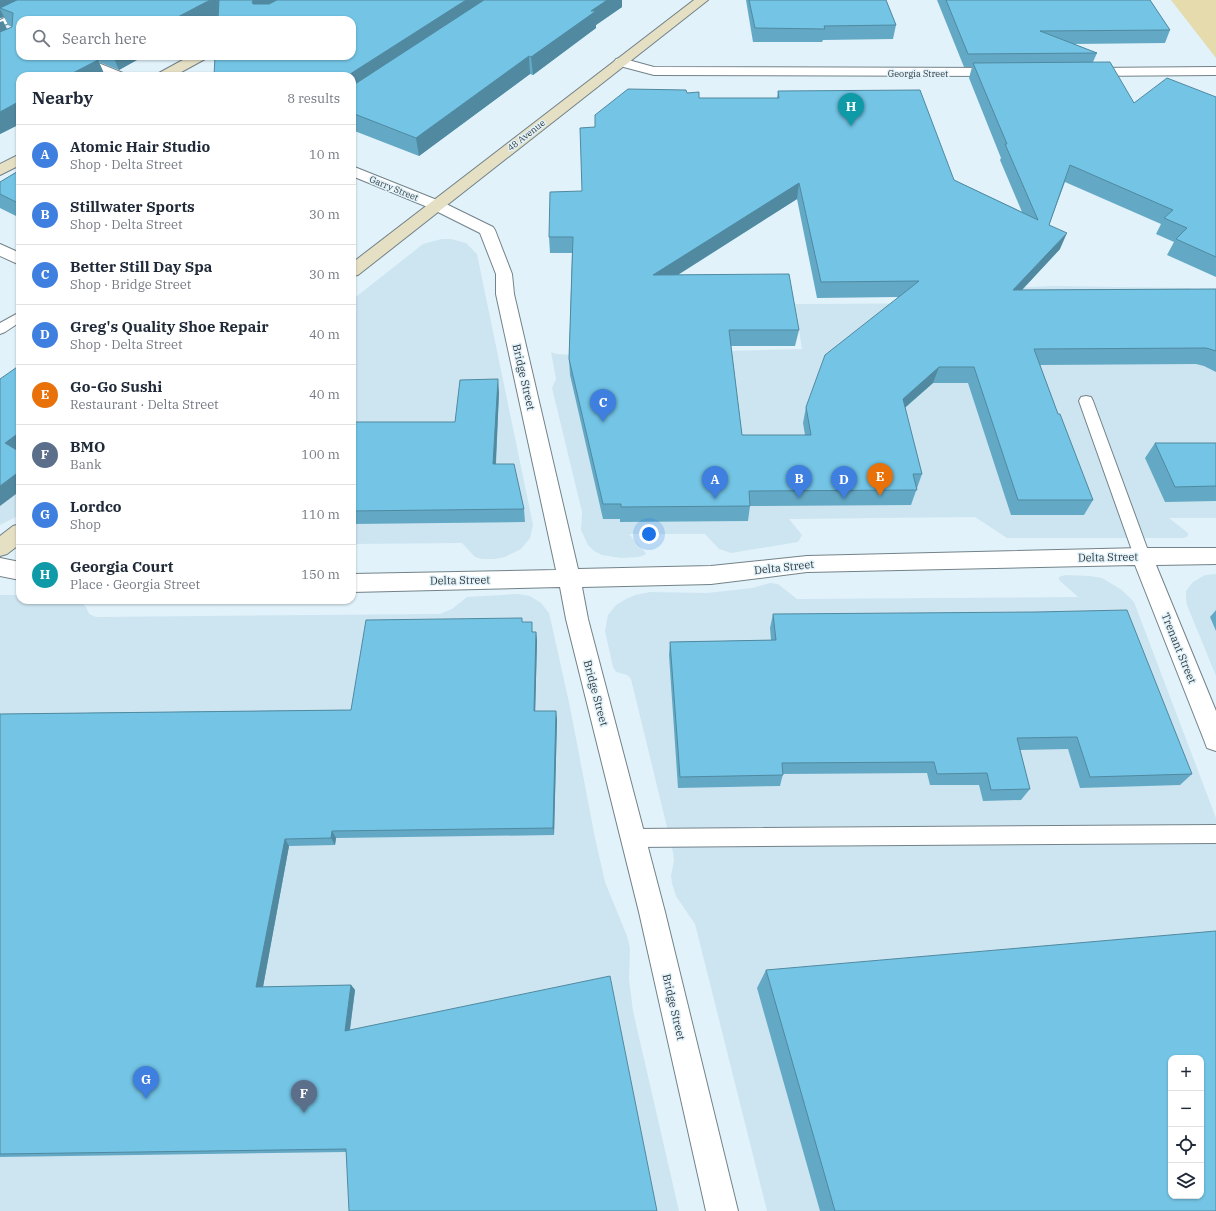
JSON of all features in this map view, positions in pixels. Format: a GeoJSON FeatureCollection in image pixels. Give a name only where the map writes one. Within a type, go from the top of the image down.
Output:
{"type":"FeatureCollection","features":[{"type":"Feature","properties":{"kind":"street","name":"48 Avenue"},"geometry":{"type":"LineString","coordinates":[[356,268],[702,0]]}},
{"type":"Feature","properties":{"kind":"street"},"geometry":{"type":"LineString","coordinates":[[0,28],[13,33]]}},
{"type":"Feature","properties":{"kind":"street"},"geometry":{"type":"LineString","coordinates":[[79,60],[108,72]]}},
{"type":"Feature","properties":{"kind":"street"},"geometry":{"type":"LineString","coordinates":[[171,72],[193,60]]}},
{"type":"Feature","properties":{"kind":"street","name":"Georgia Street"},"geometry":{"type":"LineString","coordinates":[[621,62],[654,71],[1017,72]]}},
{"type":"Feature","properties":{"kind":"street"},"geometry":{"type":"LineString","coordinates":[[1072,72],[1216,71]]}},
{"type":"Feature","properties":{"kind":"street"},"geometry":{"type":"LineString","coordinates":[[0,170],[16,160]]}},
{"type":"Feature","properties":{"kind":"street","name":"Garry Street"},"geometry":{"type":"LineString","coordinates":[[356,173],[436,205]]}},
{"type":"Feature","properties":{"kind":"street","name":"Bridge Street"},"geometry":{"type":"LineString","coordinates":[[436,205],[487,230],[504,274],[505,294],[570,578],[577,619],[634,838],[722,1211]]}},
{"type":"Feature","properties":{"kind":"street"},"geometry":{"type":"LineString","coordinates":[[0,249],[16,258]]}},
{"type":"Feature","properties":{"kind":"street"},"geometry":{"type":"LineString","coordinates":[[0,548],[16,535]]}},
{"type":"Feature","properties":{"kind":"street","name":"Delta Street"},"geometry":{"type":"LineString","coordinates":[[356,583],[711,575],[807,564],[1142,556],[1216,556]]}},
{"type":"Feature","properties":{"kind":"street","name":"Trenant Street"},"geometry":{"type":"LineString","coordinates":[[1142,556],[1216,740]]}},
{"type":"Feature","properties":{"kind":"street"},"geometry":{"type":"LineString","coordinates":[[0,567],[16,570]]}},
{"type":"Feature","properties":{"kind":"lane"},"geometry":{"type":"LineString","coordinates":[[17,16],[51,0]]}},
{"type":"Feature","properties":{"kind":"lane"},"geometry":{"type":"LineString","coordinates":[[0,24],[16,16]]}},
{"type":"Feature","properties":{"kind":"lane"},"geometry":{"type":"LineString","coordinates":[[0,329],[16,319]]}},
{"type":"Feature","properties":{"kind":"lane"},"geometry":{"type":"LineString","coordinates":[[1086,401],[1142,556]]}},
{"type":"Feature","properties":{"kind":"lane"},"geometry":{"type":"LineString","coordinates":[[634,838],[1216,834]]}},
{"type":"Feature","properties":{"kind":"shaded area"},"geometry":{"type":"Polygon","coordinates":[[[1171,0],[1216,0],[1216,58],[1171,0]]]}},
{"type":"Feature","properties":{"kind":"shaded area"},"geometry":{"type":"Polygon","coordinates":[[[442,239],[451,239],[466,243],[477,254],[533,525],[530,538],[521,549],[505,557],[482,559],[475,557],[462,543],[356,544],[356,297],[423,244],[442,239]]]}},
{"type":"Feature","properties":{"kind":"shaded area"},"geometry":{"type":"Polygon","coordinates":[[[1053,286],[1188,288],[1216,294],[1216,518],[1169,518],[1188,533],[1188,536],[1184,538],[1007,538],[975,517],[789,519],[802,535],[798,542],[731,553],[719,549],[705,534],[629,534],[646,553],[645,555],[638,557],[621,558],[602,555],[594,551],[588,545],[581,530],[582,512],[552,388],[556,379],[551,352],[556,354],[572,355],[802,349],[795,304],[1015,303],[1010,288],[1053,286]]]}},
{"type":"Feature","properties":{"kind":"shaded area"},"geometry":{"type":"Polygon","coordinates":[[[0,447],[16,457],[16,517],[0,525],[0,447]]]}},
{"type":"Feature","properties":{"kind":"shaded area"},"geometry":{"type":"Polygon","coordinates":[[[1216,574],[1216,676],[1187,605],[1186,591],[1193,582],[1205,575],[1216,574]]]}},
{"type":"Feature","properties":{"kind":"shaded area"},"geometry":{"type":"Polygon","coordinates":[[[1065,575],[1102,578],[1122,590],[1134,602],[1216,818],[1216,1211],[767,1211],[695,924],[676,896],[672,883],[671,876],[674,861],[673,852],[631,679],[627,675],[616,672],[613,667],[605,631],[608,615],[616,605],[626,599],[635,595],[650,592],[707,593],[752,588],[770,583],[778,584],[797,599],[1078,597],[1059,580],[1059,577],[1065,575]]]}},
{"type":"Feature","properties":{"kind":"shaded area"},"geometry":{"type":"Polygon","coordinates":[[[518,594],[530,596],[541,603],[549,613],[570,707],[605,882],[627,936],[630,948],[629,979],[633,1011],[679,1211],[0,1211],[0,595],[16,595],[16,604],[83,604],[89,614],[96,617],[440,614],[452,609],[467,597],[518,594]]]}},
{"type":"Feature","properties":{"kind":"building"},"geometry":{"type":"Polygon","coordinates":[[[17,0],[210,0],[180,16],[16,16],[16,60],[98,60],[75,72],[16,72],[16,103],[0,112],[0,32],[12,27],[13,13],[0,8],[17,0]]]}},
{"type":"Feature","properties":{"kind":"building"},"geometry":{"type":"Polygon","coordinates":[[[219,0],[253,0],[253,4],[269,4],[277,0],[466,0],[353,72],[214,72],[215,60],[356,60],[356,16],[218,16],[219,0]]]}},
{"type":"Feature","properties":{"kind":"building"},"geometry":{"type":"Polygon","coordinates":[[[484,0],[607,0],[591,11],[596,11],[531,57],[529,56],[416,138],[356,115],[356,83],[484,0]]]}},
{"type":"Feature","properties":{"kind":"building"},"geometry":{"type":"Polygon","coordinates":[[[749,0],[886,0],[896,25],[824,26],[825,29],[755,28],[749,0]]]}},
{"type":"Feature","properties":{"kind":"building"},"geometry":{"type":"Polygon","coordinates":[[[946,0],[1150,0],[1170,30],[1040,31],[1097,53],[968,54],[946,0]]]}},
{"type":"Feature","properties":{"kind":"building"},"geometry":{"type":"Polygon","coordinates":[[[1110,62],[1134,103],[1167,78],[1216,97],[1216,257],[1176,239],[1187,228],[1164,218],[1173,210],[1070,165],[1049,225],[1067,233],[1013,290],[1216,289],[1216,351],[1206,348],[1034,349],[1058,414],[1060,414],[1093,500],[1018,500],[974,367],[939,367],[903,399],[922,474],[913,474],[917,490],[749,491],[750,506],[621,507],[621,504],[603,504],[569,359],[573,237],[549,237],[550,192],[582,191],[580,128],[595,127],[595,115],[628,89],[686,90],[687,93],[699,92],[699,98],[779,98],[778,91],[920,90],[954,180],[1038,220],[1005,144],[1007,144],[973,63],[1110,62]],[[799,183],[653,275],[789,274],[799,330],[729,330],[742,435],[811,435],[806,407],[825,355],[919,281],[821,282],[799,183]]]}},
{"type":"Feature","properties":{"kind":"building"},"geometry":{"type":"Polygon","coordinates":[[[16,172],[16,202],[0,194],[0,182],[16,172]]]}},
{"type":"Feature","properties":{"kind":"building"},"geometry":{"type":"Polygon","coordinates":[[[16,368],[16,435],[5,443],[16,450],[16,474],[0,486],[0,379],[16,368]]]}},
{"type":"Feature","properties":{"kind":"building"},"geometry":{"type":"Polygon","coordinates":[[[498,379],[493,464],[514,464],[524,509],[356,511],[356,422],[455,422],[460,380],[498,379]]]}},
{"type":"Feature","properties":{"kind":"building"},"geometry":{"type":"Polygon","coordinates":[[[1155,443],[1216,443],[1216,486],[1175,487],[1155,443]]]}},
{"type":"Feature","properties":{"kind":"building"},"geometry":{"type":"Polygon","coordinates":[[[1127,610],[1192,774],[1090,777],[1077,737],[1017,738],[1030,789],[991,790],[987,773],[937,774],[934,762],[782,763],[783,775],[680,777],[670,642],[776,640],[773,614],[1127,610]]]}},
{"type":"Feature","properties":{"kind":"building"},"geometry":{"type":"Polygon","coordinates":[[[522,618],[522,622],[532,622],[532,632],[536,632],[534,711],[556,711],[553,828],[332,831],[331,838],[285,839],[256,987],[351,985],[345,1031],[610,976],[657,1211],[349,1211],[346,1149],[0,1154],[0,714],[351,710],[366,620],[522,618]]]}},
{"type":"Feature","properties":{"kind":"building"},"geometry":{"type":"Polygon","coordinates":[[[1216,931],[1216,1211],[835,1211],[766,970],[1216,931]]]}},
{"type":"Feature","properties":{"kind":"place","name":"Georgia Court"},"geometry":{"type":"Point","coordinates":[851,126]}},
{"type":"Feature","properties":{"kind":"place","name":"Better Still Day Spa"},"geometry":{"type":"Point","coordinates":[603,422]}},
{"type":"Feature","properties":{"kind":"place","name":"Go-Go Sushi"},"geometry":{"type":"Point","coordinates":[880,496]}},
{"type":"Feature","properties":{"kind":"place","name":"Stillwater Sports"},"geometry":{"type":"Point","coordinates":[799,498]}},
{"type":"Feature","properties":{"kind":"place","name":"Atomic Hair Studio"},"geometry":{"type":"Point","coordinates":[715,499]}},
{"type":"Feature","properties":{"kind":"place","name":"Greg's Quality Shoe Repair"},"geometry":{"type":"Point","coordinates":[844,499]}},
{"type":"Feature","properties":{"kind":"place","name":"Lordco"},"geometry":{"type":"Point","coordinates":[146,1099]}},
{"type":"Feature","properties":{"kind":"place","name":"BMO"},"geometry":{"type":"Point","coordinates":[304,1113]}}]}
